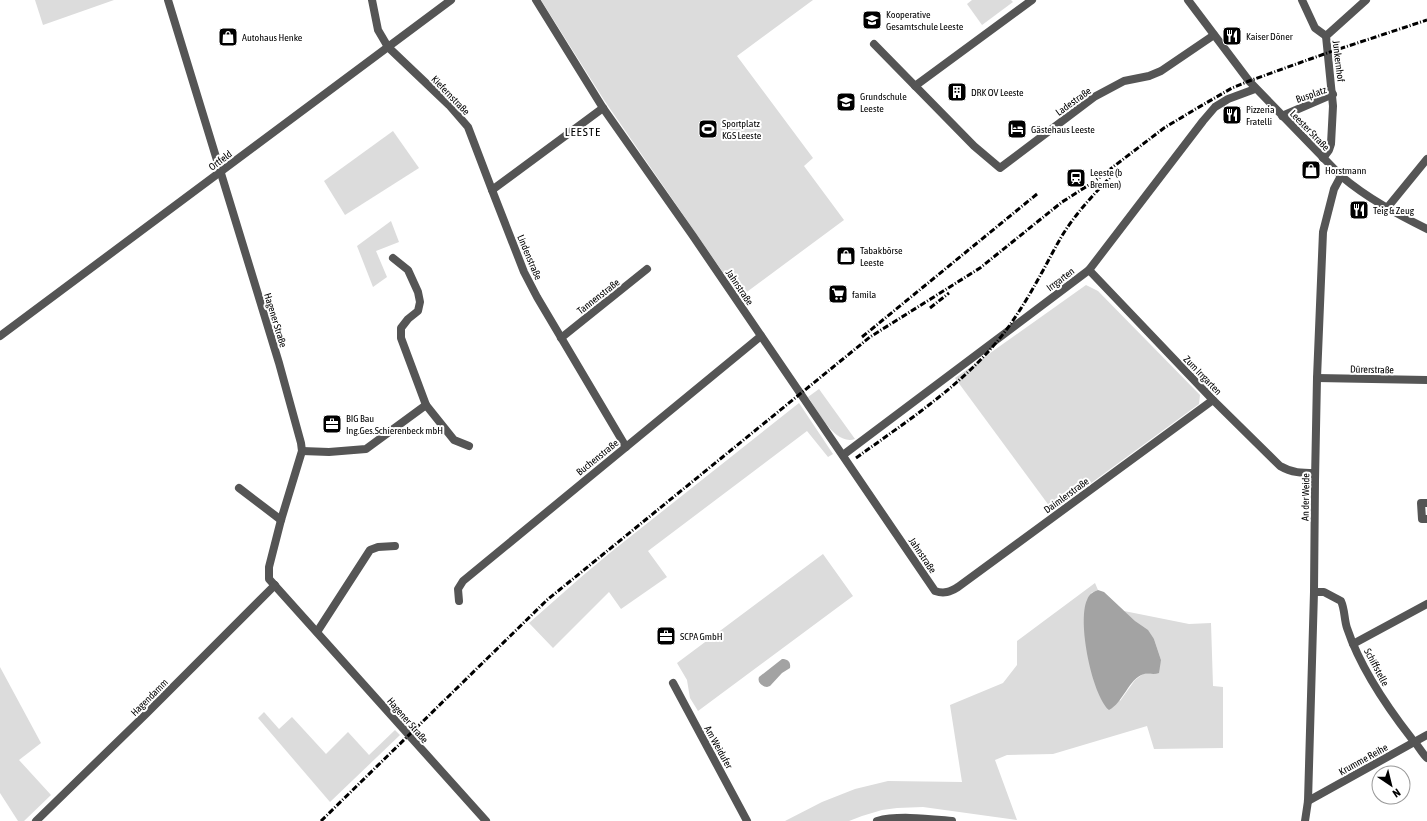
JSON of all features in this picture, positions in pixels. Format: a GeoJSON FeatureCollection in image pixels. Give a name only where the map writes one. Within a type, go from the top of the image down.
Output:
{"type":"FeatureCollection","features":[{"type":"Feature","properties":{"kind":"street","name":"Hagener Straße"},"geometry":{"type":"LineString","coordinates":[[168,0],[279,363],[301,443],[302,451],[281,520],[269,567],[269,579],[486,821]]}},
{"type":"Feature","properties":{"kind":"street","name":"Kiefernstraße"},"geometry":{"type":"LineString","coordinates":[[372,0],[378,30],[388,47],[449,105],[468,127],[492,190]]}},
{"type":"Feature","properties":{"kind":"street","name":"Ortfeld"},"geometry":{"type":"LineString","coordinates":[[0,336],[451,0]]}},
{"type":"Feature","properties":{"kind":"street","name":"Jahnstraße"},"geometry":{"type":"LineString","coordinates":[[536,0],[603,108],[843,455],[930,584]]}},
{"type":"Feature","properties":{"kind":"street"},"geometry":{"type":"LineString","coordinates":[[915,86],[1032,0]]}},
{"type":"Feature","properties":{"kind":"street","name":"Leester Straße"},"geometry":{"type":"LineString","coordinates":[[1188,0],[1255,88],[1341,176],[1387,208],[1427,229]]}},
{"type":"Feature","properties":{"kind":"street"},"geometry":{"type":"LineString","coordinates":[[1302,0],[1315,28],[1326,36]]}},
{"type":"Feature","properties":{"kind":"street","name":"Junkernhof"},"geometry":{"type":"LineString","coordinates":[[1333,94],[1326,36],[1366,0]]}},
{"type":"Feature","properties":{"kind":"street","name":"Ladestraße"},"geometry":{"type":"LineString","coordinates":[[874,44],[974,146],[1000,168],[1094,97],[1124,81],[1149,76],[1161,71],[1214,36]]}},
{"type":"Feature","properties":{"kind":"street","name":"Irrgarten"},"geometry":{"type":"LineString","coordinates":[[843,455],[1089,270],[1215,107],[1255,88]]}},
{"type":"Feature","properties":{"kind":"street","name":"Busplatz"},"geometry":{"type":"LineString","coordinates":[[1282,116],[1333,94],[1331,144],[1329,150],[1323,158]]}},
{"type":"Feature","properties":{"kind":"street"},"geometry":{"type":"LineString","coordinates":[[492,190],[603,108]]}},
{"type":"Feature","properties":{"kind":"street"},"geometry":{"type":"LineString","coordinates":[[1387,208],[1427,160]]}},
{"type":"Feature","properties":{"kind":"street","name":"An der Weide"},"geometry":{"type":"LineString","coordinates":[[1305,821],[1308,801],[1314,592],[1317,378],[1323,232],[1334,189],[1341,176]]}},
{"type":"Feature","properties":{"kind":"street","name":"Lindenstraße"},"geometry":{"type":"LineString","coordinates":[[492,190],[524,272],[561,338],[626,447]]}},
{"type":"Feature","properties":{"kind":"street"},"geometry":{"type":"LineString","coordinates":[[393,258],[408,270],[418,292],[420,302],[418,311],[408,319],[401,328],[401,338],[426,404],[454,440],[470,446]]}},
{"type":"Feature","properties":{"kind":"street","name":"Tannenstraße"},"geometry":{"type":"LineString","coordinates":[[561,338],[648,269]]}},
{"type":"Feature","properties":{"kind":"street","name":"Zum Irrgarten"},"geometry":{"type":"LineString","coordinates":[[1089,270],[1213,400],[1280,466],[1288,471],[1296,473],[1315,473]]}},
{"type":"Feature","properties":{"kind":"street","name":"Buchenstraße"},"geometry":{"type":"LineString","coordinates":[[459,601],[458,589],[463,581],[761,336]]}},
{"type":"Feature","properties":{"kind":"street","name":"Dürerstraße"},"geometry":{"type":"LineString","coordinates":[[1317,378],[1427,380]]}},
{"type":"Feature","properties":{"kind":"street","name":"Daimlerstraße"},"geometry":{"type":"LineString","coordinates":[[930,584],[935,591],[943,594],[952,591],[1213,400]]}},
{"type":"Feature","properties":{"kind":"street"},"geometry":{"type":"LineString","coordinates":[[302,451],[350,451],[366,449],[426,404]]}},
{"type":"Feature","properties":{"kind":"street"},"geometry":{"type":"LineString","coordinates":[[239,488],[281,520]]}},
{"type":"Feature","properties":{"kind":"street"},"geometry":{"type":"LineString","coordinates":[[1427,503],[1421,503],[1422,519],[1427,519]]}},
{"type":"Feature","properties":{"kind":"street"},"geometry":{"type":"LineString","coordinates":[[317,632],[370,550],[378,547],[395,546]]}},
{"type":"Feature","properties":{"kind":"street","name":"Hagendamm"},"geometry":{"type":"LineString","coordinates":[[36,821],[275,585]]}},
{"type":"Feature","properties":{"kind":"street","name":"Schiffstelle"},"geometry":{"type":"LineString","coordinates":[[1314,592],[1324,592],[1341,601],[1347,628],[1353,644],[1369,674],[1390,710],[1415,742],[1420,752],[1427,758]]}},
{"type":"Feature","properties":{"kind":"street"},"geometry":{"type":"LineString","coordinates":[[1353,644],[1427,604]]}},
{"type":"Feature","properties":{"kind":"street","name":"Am Weidufer"},"geometry":{"type":"LineString","coordinates":[[673,683],[747,821]]}},
{"type":"Feature","properties":{"kind":"street","name":"Krumme Reihe"},"geometry":{"type":"LineString","coordinates":[[1308,801],[1427,735]]}},
{"type":"Feature","properties":{"kind":"street"},"geometry":{"type":"LineString","coordinates":[[877,821],[902,818],[924,818],[952,821]]}},
{"type":"Feature","properties":{"kind":"shaded area"},"geometry":{"type":"Polygon","coordinates":[[[35,0],[114,0],[43,25],[35,0]]]}},
{"type":"Feature","properties":{"kind":"shaded area","name":"Sportplatz KGS Leeste"},"geometry":{"type":"Polygon","coordinates":[[[541,0],[813,0],[737,56],[813,158],[804,166],[844,220],[740,297],[604,100],[541,0]]]}},
{"type":"Feature","properties":{"kind":"shaded area"},"geometry":{"type":"Polygon","coordinates":[[[972,0],[1011,0],[1013,2],[982,25],[967,4],[972,0]]]}},
{"type":"Feature","properties":{"kind":"shaded area"},"geometry":{"type":"Polygon","coordinates":[[[393,131],[419,168],[345,215],[324,181],[393,131]]]}},
{"type":"Feature","properties":{"kind":"shaded area"},"geometry":{"type":"Polygon","coordinates":[[[391,221],[399,242],[376,251],[387,277],[373,287],[357,246],[391,221]]]}},
{"type":"Feature","properties":{"kind":"shaded area"},"geometry":{"type":"Polygon","coordinates":[[[1086,285],[1098,291],[1200,395],[1199,404],[1053,511],[955,378],[1086,285]]]}},
{"type":"Feature","properties":{"kind":"shaded area"},"geometry":{"type":"Polygon","coordinates":[[[819,389],[855,439],[848,440],[841,437],[828,426],[822,418],[808,397],[819,389]]]}},
{"type":"Feature","properties":{"kind":"shaded area"},"geometry":{"type":"Polygon","coordinates":[[[799,403],[833,454],[828,457],[807,431],[648,551],[667,577],[621,609],[609,592],[553,648],[529,623],[611,552],[799,403]]]}},
{"type":"Feature","properties":{"kind":"shaded area"},"geometry":{"type":"Polygon","coordinates":[[[823,554],[853,596],[698,711],[690,698],[687,680],[677,663],[823,554]]]}},
{"type":"Feature","properties":{"kind":"shaded area"},"geometry":{"type":"Polygon","coordinates":[[[1095,583],[1098,590],[1091,593],[1120,701],[1135,680],[1143,674],[1154,674],[1161,660],[1154,639],[1124,611],[1189,624],[1211,623],[1213,686],[1223,687],[1223,748],[1154,749],[1147,726],[1053,754],[1007,755],[995,760],[1017,820],[923,807],[882,810],[849,821],[785,821],[822,802],[855,789],[888,781],[962,782],[950,705],[1003,683],[1017,665],[1017,641],[1095,583]]]}},
{"type":"Feature","properties":{"kind":"shaded area"},"geometry":{"type":"Polygon","coordinates":[[[1098,590],[1104,592],[1135,621],[1148,630],[1154,639],[1161,660],[1159,673],[1144,674],[1139,676],[1134,680],[1114,707],[1109,710],[1103,702],[1097,689],[1092,674],[1085,640],[1084,610],[1089,596],[1098,590]]]}},
{"type":"Feature","properties":{"kind":"shaded area"},"geometry":{"type":"Polygon","coordinates":[[[782,659],[789,661],[790,668],[782,673],[770,686],[767,687],[760,684],[759,677],[782,659]]]}},
{"type":"Feature","properties":{"kind":"shaded area"},"geometry":{"type":"Polygon","coordinates":[[[0,667],[41,743],[19,760],[51,795],[24,821],[18,821],[0,793],[0,667]]]}},
{"type":"Feature","properties":{"kind":"shaded area"},"geometry":{"type":"Polygon","coordinates":[[[264,712],[279,729],[292,717],[326,754],[348,732],[369,755],[395,730],[400,735],[330,802],[258,718],[264,712]]]}},
{"type":"Feature","properties":{"kind":"railway"},"geometry":{"type":"LineString","coordinates":[[321,821],[547,600],[870,337],[980,268],[1062,202],[1092,183],[1164,128],[1232,88],[1327,53],[1427,20]]}},
{"type":"Feature","properties":{"kind":"railway"},"geometry":{"type":"LineString","coordinates":[[856,458],[950,388],[984,356],[1017,315],[1062,236],[1077,214],[1118,169]]}},
{"type":"Feature","properties":{"kind":"railway"},"geometry":{"type":"LineString","coordinates":[[862,337],[1037,194]]}},
{"type":"Feature","properties":{"kind":"railway"},"geometry":{"type":"LineString","coordinates":[[930,308],[949,293]]}},
{"type":"Feature","properties":{"kind":"place","name":"Kooperative Gesamtschule Leeste"},"geometry":{"type":"Point","coordinates":[872,20]}},
{"type":"Feature","properties":{"kind":"place","name":"Kaiser Döner"},"geometry":{"type":"Point","coordinates":[1232,36]}},
{"type":"Feature","properties":{"kind":"place","name":"Autohaus Henke"},"geometry":{"type":"Point","coordinates":[228,37]}},
{"type":"Feature","properties":{"kind":"place","name":"DRK OV Leeste"},"geometry":{"type":"Point","coordinates":[957,92]}},
{"type":"Feature","properties":{"kind":"place","name":"Grundschule Leeste"},"geometry":{"type":"Point","coordinates":[846,102]}},
{"type":"Feature","properties":{"kind":"place","name":"Pizzeria Fratelli"},"geometry":{"type":"Point","coordinates":[1232,115]}},
{"type":"Feature","properties":{"kind":"place","name":"Sportplatz KGS Leeste"},"geometry":{"type":"Point","coordinates":[708,129]}},
{"type":"Feature","properties":{"kind":"place","name":"Gästehaus Leeste"},"geometry":{"type":"Point","coordinates":[1017,129]}},
{"type":"Feature","properties":{"kind":"place","name":"Horstmann"},"geometry":{"type":"Point","coordinates":[1311,170]}},
{"type":"Feature","properties":{"kind":"place","name":"Leeste (b Bremen)"},"geometry":{"type":"Point","coordinates":[1076,178]}},
{"type":"Feature","properties":{"kind":"place","name":"Teig & Zeug"},"geometry":{"type":"Point","coordinates":[1359,210]}},
{"type":"Feature","properties":{"kind":"place","name":"Tabakbörse Leeste"},"geometry":{"type":"Point","coordinates":[846,256]}},
{"type":"Feature","properties":{"kind":"place","name":"famila"},"geometry":{"type":"Point","coordinates":[838,294]}},
{"type":"Feature","properties":{"kind":"place","name":"BIG Bau Ing.Ges.Schierenbeck mbH"},"geometry":{"type":"Point","coordinates":[332,424]}},
{"type":"Feature","properties":{"kind":"place","name":"SCPA GmbH"},"geometry":{"type":"Point","coordinates":[666,636]}},
{"type":"Feature","properties":{"kind":"district","name":"LEESTE"},"geometry":{"type":"Point","coordinates":[583,132]}}]}
